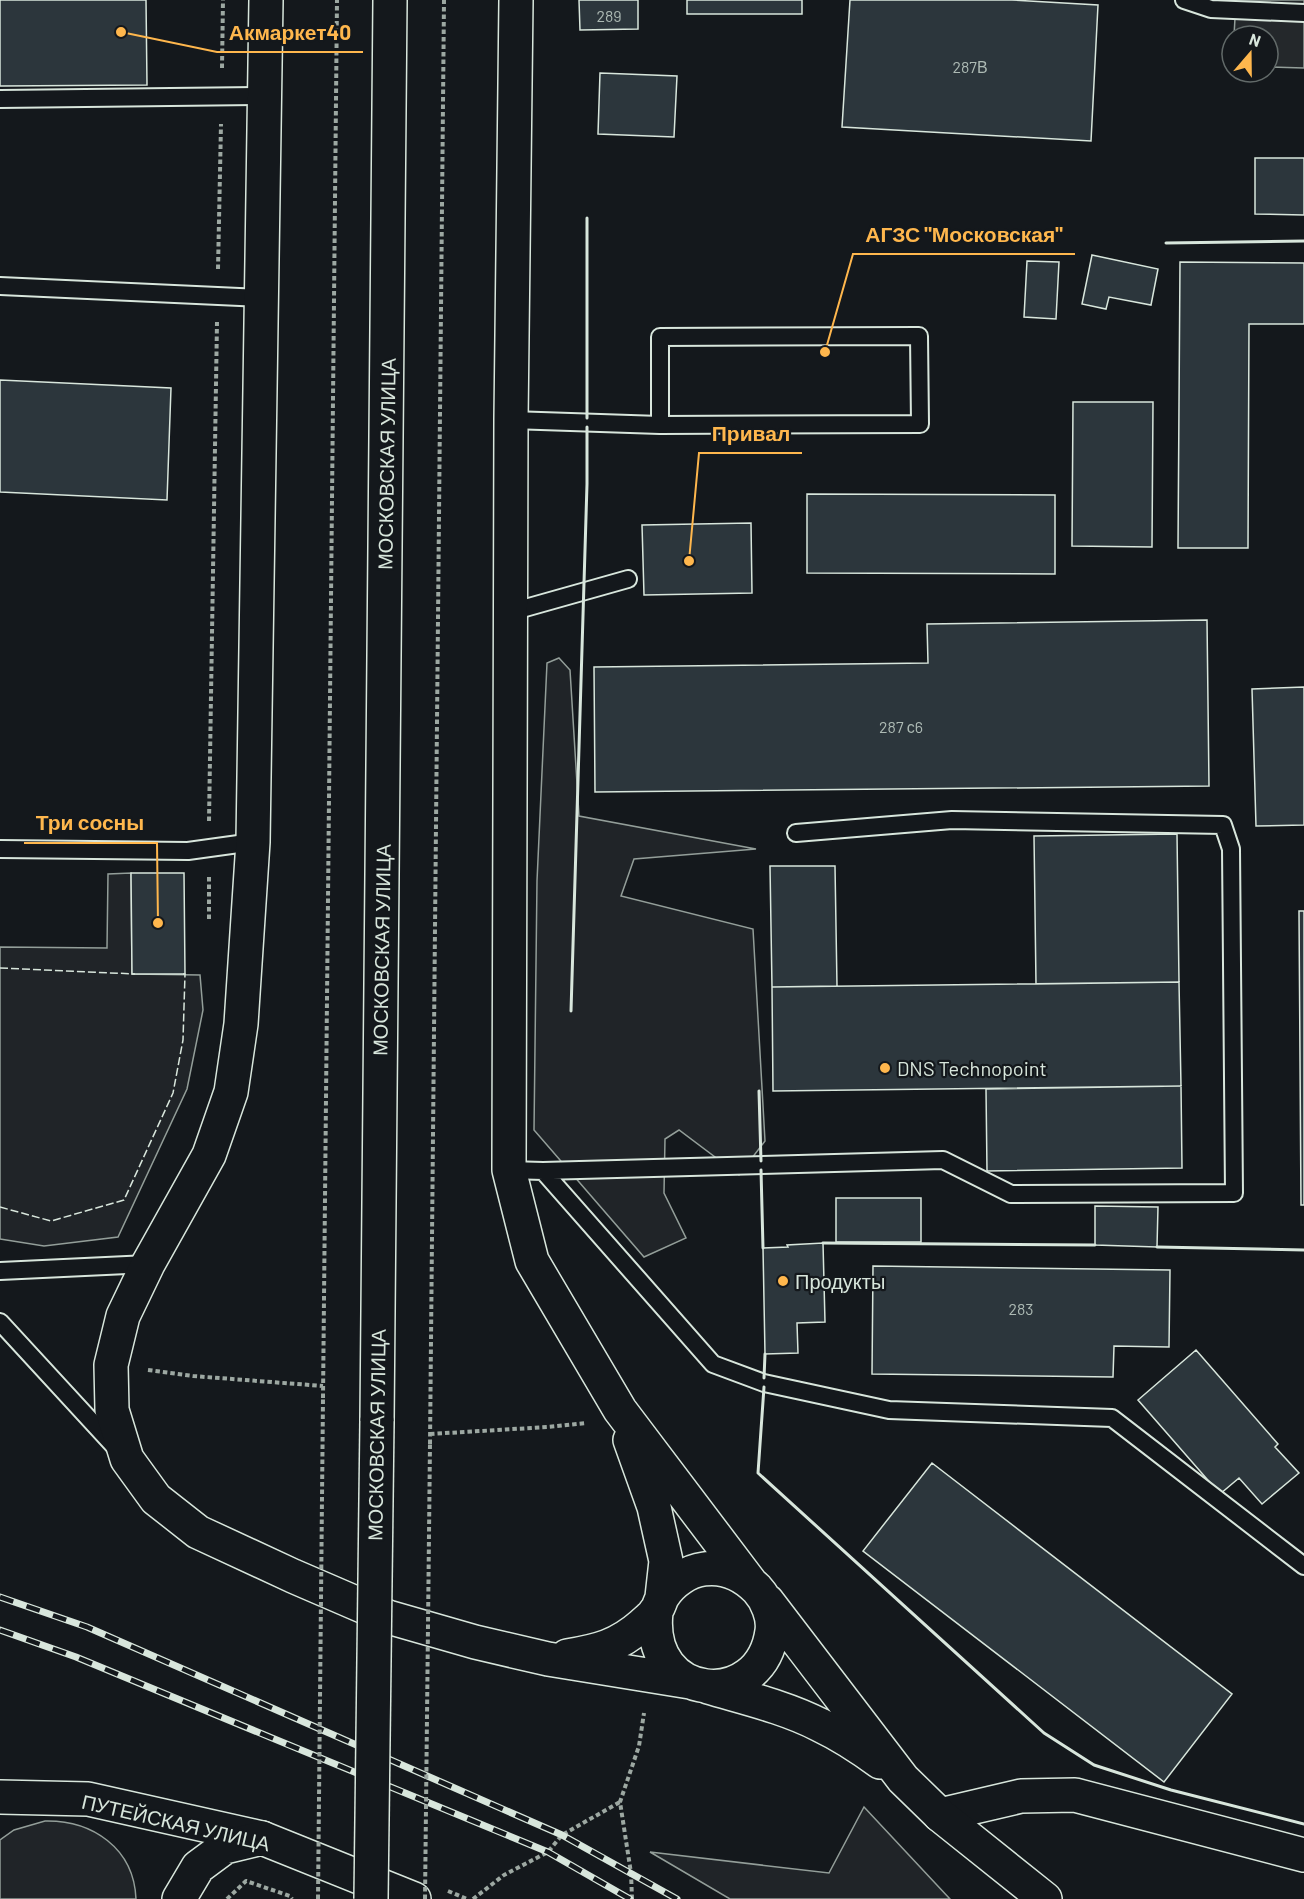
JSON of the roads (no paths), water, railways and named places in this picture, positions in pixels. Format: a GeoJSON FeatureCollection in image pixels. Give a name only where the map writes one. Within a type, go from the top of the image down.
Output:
{"type":"FeatureCollection","features":[{"type":"Feature","properties":{"kind":"main road"},"geometry":{"type":"LineString","coordinates":[[266,0],[253,842],[241,1024],[231,1092],[209,1155],[148,1264],[123,1316],[111,1365],[112,1410],[127,1459],[156,1499],[198,1532],[388,1617],[475,1642],[548,1659],[698,1684],[723,1686],[739,1681],[753,1671],[764,1658],[770,1643],[772,1626],[769,1610],[756,1588],[736,1573],[720,1569],[703,1569],[673,1584],[659,1604],[628,1637],[599,1651],[548,1659]]}},
{"type":"Feature","properties":{"kind":"main road","name":"МОСКОВСКАЯ УЛИЦА"},"geometry":{"type":"LineString","coordinates":[[371,1899],[390,0]]}},
{"type":"Feature","properties":{"kind":"main road"},"geometry":{"type":"LineString","coordinates":[[516,0],[511,420],[509,1170],[532,1262],[620,1410],[903,1779]]}},
{"type":"Feature","properties":{"kind":"main road"},"geometry":{"type":"LineString","coordinates":[[620,1410],[654,1507],[666,1561],[654,1629],[657,1646],[664,1661],[675,1673],[698,1684],[775,1707],[818,1724],[858,1746],[903,1779],[940,1815],[1045,1899]]}},
{"type":"Feature","properties":{"kind":"main road"},"geometry":{"type":"LineString","coordinates":[[940,1815],[1021,1796],[1075,1795],[1304,1855]]}},
{"type":"Feature","properties":{"kind":"main road","name":"ПУТЕЙСКАЯ УЛИЦА"},"geometry":{"type":"LineString","coordinates":[[3,1800],[88,1799],[262,1838],[414,1899]]}},
{"type":"Feature","properties":{"kind":"main road"},"geometry":{"type":"LineString","coordinates":[[178,1899],[198,1867],[225,1847],[262,1838]]}},
{"type":"Feature","properties":{"kind":"lane"},"geometry":{"type":"LineString","coordinates":[[1184,0],[1211,9],[1304,13]]}},
{"type":"Feature","properties":{"kind":"lane"},"geometry":{"type":"LineString","coordinates":[[0,99],[265,96]]}},
{"type":"Feature","properties":{"kind":"lane"},"geometry":{"type":"LineString","coordinates":[[0,286],[261,298]]}},
{"type":"Feature","properties":{"kind":"lane"},"geometry":{"type":"LineString","coordinates":[[511,420],[660,425],[920,424],[919,336],[660,338],[660,425]]}},
{"type":"Feature","properties":{"kind":"lane"},"geometry":{"type":"LineString","coordinates":[[511,612],[628,579]]}},
{"type":"Feature","properties":{"kind":"lane"},"geometry":{"type":"LineString","coordinates":[[509,1170],[943,1160],[1011,1194],[1234,1193],[1231,849],[1223,825],[952,820],[796,833]]}},
{"type":"Feature","properties":{"kind":"lane"},"geometry":{"type":"LineString","coordinates":[[0,849],[188,851],[253,842]]}},
{"type":"Feature","properties":{"kind":"lane"},"geometry":{"type":"LineString","coordinates":[[543,1171],[713,1364],[764,1383],[889,1410],[1112,1418],[1304,1566]]}},
{"type":"Feature","properties":{"kind":"lane"},"geometry":{"type":"LineString","coordinates":[[0,1271],[148,1264]]}},
{"type":"Feature","properties":{"kind":"lane"},"geometry":{"type":"LineString","coordinates":[[0,1322],[127,1459]]}},
{"type":"Feature","properties":{"kind":"railway"},"geometry":{"type":"LineString","coordinates":[[0,1597],[87,1627],[562,1835],[677,1899]]}},
{"type":"Feature","properties":{"kind":"railway"},"geometry":{"type":"LineString","coordinates":[[0,1630],[76,1657],[548,1852],[630,1899]]}},
{"type":"Feature","properties":{"kind":"place","name":"Акмаркет40"},"geometry":{"type":"Point","coordinates":[121,32]}},
{"type":"Feature","properties":{"kind":"place","name":"АГЗС \"Московская\""},"geometry":{"type":"Point","coordinates":[825,352]}},
{"type":"Feature","properties":{"kind":"place","name":"Привал"},"geometry":{"type":"Point","coordinates":[689,561]}},
{"type":"Feature","properties":{"kind":"place","name":"Три сосны"},"geometry":{"type":"Point","coordinates":[158,923]}},
{"type":"Feature","properties":{"kind":"place","name":"DNS Technopoint"},"geometry":{"type":"Point","coordinates":[885,1068]}},
{"type":"Feature","properties":{"kind":"place","name":"Продукты"},"geometry":{"type":"Point","coordinates":[783,1281]}}]}
